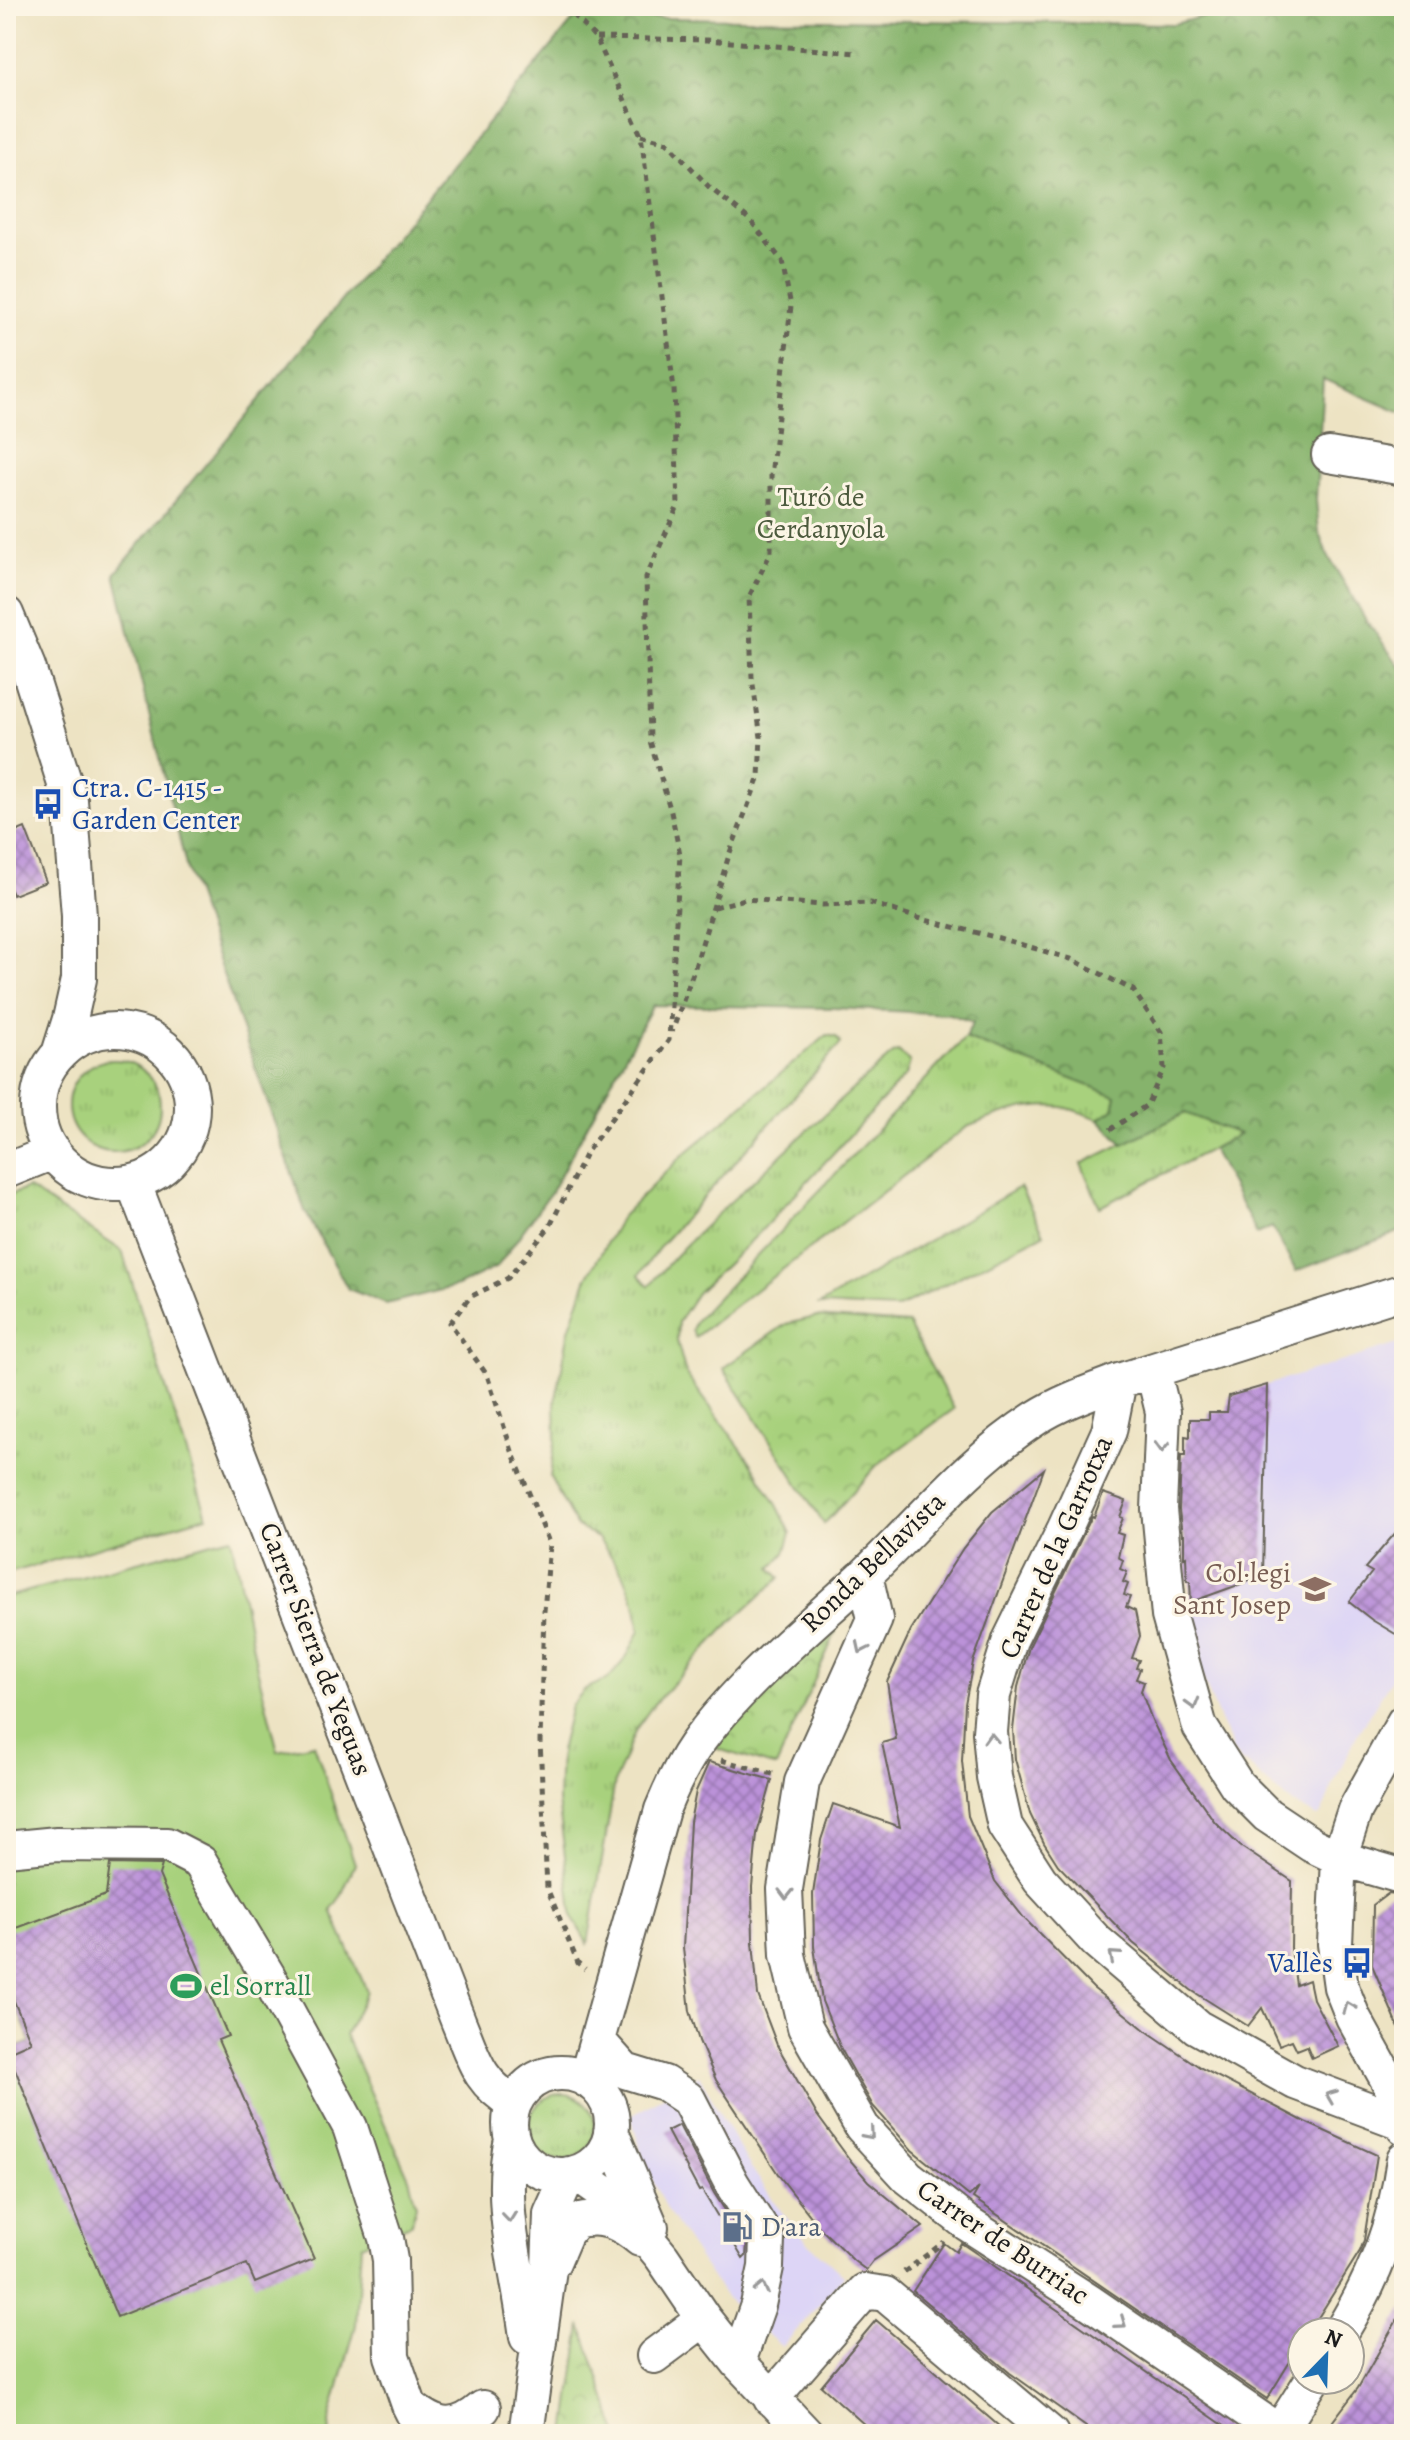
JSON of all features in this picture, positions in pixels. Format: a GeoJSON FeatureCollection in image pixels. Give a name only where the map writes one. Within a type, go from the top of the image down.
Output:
{"type":"FeatureCollection","features":[{"type":"Feature","properties":{"kind":"street"},"geometry":{"type":"LineString","coordinates":[[1329,455],[1404,468]]}},
{"type":"Feature","properties":{"kind":"street"},"geometry":{"type":"LineString","coordinates":[[6,614],[28,667],[70,800],[79,916],[79,979],[59,1054],[42,1081],[38,1111],[43,1133],[53,1152],[66,1166],[81,1176],[107,1183],[133,1182],[165,1165],[187,1136],[192,1116],[186,1077],[175,1059],[160,1045],[142,1035],[122,1030],[99,1032],[77,1040],[59,1054]]}},
{"type":"Feature","properties":{"kind":"street"},"geometry":{"type":"LineString","coordinates":[[79,979],[92,1001],[122,1030]]}},
{"type":"Feature","properties":{"kind":"street"},"geometry":{"type":"LineString","coordinates":[[6,1171],[53,1152]]}},
{"type":"Feature","properties":{"kind":"street","name":"Carrer Sierra de Yeguas"},"geometry":{"type":"LineString","coordinates":[[133,1182],[478,2070],[488,2085],[514,2103]]}},
{"type":"Feature","properties":{"kind":"street","name":"Ronda Bellavista"},"geometry":{"type":"LineString","coordinates":[[588,2080],[629,1922],[662,1810],[674,1781],[703,1735],[747,1687],[865,1575],[955,1482],[1037,1417],[1077,1397],[1404,1291]]}},
{"type":"Feature","properties":{"kind":"street"},"geometry":{"type":"LineString","coordinates":[[1153,1371],[1163,1412],[1159,1509],[1169,1616],[1200,1727],[1237,1785],[1267,1815],[1312,1845],[1339,1858],[1404,1877]]}},
{"type":"Feature","properties":{"kind":"street","name":"Carrer de la Garrotxa"},"geometry":{"type":"LineString","coordinates":[[1119,1381],[1109,1431],[1010,1640],[993,1695],[990,1732],[994,1777],[1005,1826],[1040,1880],[1096,1941],[1197,2027],[1295,2082],[1404,2125]]}},
{"type":"Feature","properties":{"kind":"street","name":"Carrer de Burriac"},"geometry":{"type":"LineString","coordinates":[[865,1575],[875,1619],[802,1782],[785,1889],[788,1955],[805,2027],[862,2127],[908,2177],[968,2224],[1088,2301],[1280,2433]]}},
{"type":"Feature","properties":{"kind":"street"},"geometry":{"type":"LineString","coordinates":[[1404,1722],[1355,1810],[1339,1858],[1335,1944],[1341,1987],[1353,2017],[1394,2091],[1404,2125]]}},
{"type":"Feature","properties":{"kind":"street"},"geometry":{"type":"LineString","coordinates":[[6,1849],[57,1844],[167,1845],[200,1862],[268,1976],[350,2127],[386,2238],[390,2260],[392,2356],[409,2405],[420,2427],[428,2434]]}},
{"type":"Feature","properties":{"kind":"street"},"geometry":{"type":"LineString","coordinates":[[598,2041],[625,2071],[664,2083],[688,2099],[732,2184],[767,2239],[766,2267],[758,2305],[738,2362]]}},
{"type":"Feature","properties":{"kind":"street"},"geometry":{"type":"LineString","coordinates":[[532,2385],[506,2186],[512,2139],[510,2115],[514,2103],[520,2092],[539,2078],[562,2073],[588,2080],[664,2083]]}},
{"type":"Feature","properties":{"kind":"street"},"geometry":{"type":"LineString","coordinates":[[512,2139],[518,2152],[540,2171],[554,2175],[572,2174],[589,2167],[607,2146],[611,2132],[610,2109],[598,2089],[588,2080]]}},
{"type":"Feature","properties":{"kind":"street"},"geometry":{"type":"LineString","coordinates":[[611,2132],[662,2257]]}},
{"type":"Feature","properties":{"kind":"street"},"geometry":{"type":"LineString","coordinates":[[1351,2316],[1389,2233],[1404,2159]]}},
{"type":"Feature","properties":{"kind":"street"},"geometry":{"type":"LineString","coordinates":[[572,2174],[616,2201],[662,2257],[738,2362],[806,2434]]}},
{"type":"Feature","properties":{"kind":"street"},"geometry":{"type":"LineString","coordinates":[[526,2434],[549,2269],[551,2214],[559,2192],[572,2174]]}},
{"type":"Feature","properties":{"kind":"street"},"geometry":{"type":"LineString","coordinates":[[549,2269],[565,2234],[575,2221],[592,2217],[626,2228],[662,2257]]}},
{"type":"Feature","properties":{"kind":"street"},"geometry":{"type":"LineString","coordinates":[[771,2399],[865,2291],[885,2294],[1051,2434]]}},
{"type":"Feature","properties":{"kind":"street"},"geometry":{"type":"LineString","coordinates":[[654,2356],[704,2319]]}},
{"type":"Feature","properties":{"kind":"street"},"geometry":{"type":"LineString","coordinates":[[1280,2433],[1302,2396]]}},
{"type":"Feature","properties":{"kind":"street"},"geometry":{"type":"LineString","coordinates":[[409,2405],[427,2420],[456,2425],[469,2420],[483,2408]]}},
{"type":"Feature","properties":{"kind":"path"},"geometry":{"type":"LineString","coordinates":[[565,6],[596,38],[641,135],[674,389],[678,506],[646,577],[650,741],[680,854],[669,1040]]}},
{"type":"Feature","properties":{"kind":"path"},"geometry":{"type":"LineString","coordinates":[[596,38],[707,40],[855,53]]}},
{"type":"Feature","properties":{"kind":"path"},"geometry":{"type":"LineString","coordinates":[[590,1973],[578,1963],[547,1888],[540,1741],[544,1611],[550,1545],[512,1451],[487,1375],[450,1323],[470,1297],[508,1278],[550,1226],[586,1153],[669,1040],[729,855],[759,777],[761,737],[752,678],[749,597],[771,552],[771,476],[791,306],[782,261],[750,220],[710,188],[667,142],[641,135]]}},
{"type":"Feature","properties":{"kind":"path"},"geometry":{"type":"LineString","coordinates":[[714,907],[745,899],[822,905],[870,903],[1071,959],[1133,990],[1161,1032],[1164,1068],[1147,1105],[1110,1130]]}},
{"type":"Feature","properties":{"kind":"path"},"geometry":{"type":"LineString","coordinates":[[720,1759],[802,1782]]}},
{"type":"Feature","properties":{"kind":"path"},"geometry":{"type":"LineString","coordinates":[[885,2294],[908,2269],[968,2224]]}},
{"type":"Feature","properties":{"kind":"shaded area","name":"Col·legi Sant Josep"},"geometry":{"type":"Polygon","coordinates":[[[1404,1342],[1404,1659],[1358,1733],[1318,1817],[1275,1790],[1245,1762],[1243,1764],[1231,1749],[1201,1673],[1185,1618],[1188,1617],[1185,1605],[1263,1576],[1267,1385],[1404,1342]]]}},
{"type":"Feature","properties":{"kind":"shaded area","name":"D'ara"},"geometry":{"type":"Polygon","coordinates":[[[699,2075],[744,2157],[780,2210],[810,2245],[844,2276],[782,2347],[725,2297],[666,2209],[642,2157],[631,2115],[699,2075]]]}},
{"type":"Feature","properties":{"kind":"green space","name":"Turó de Cerdanyola"},"geometry":{"type":"Polygon","coordinates":[[[1243,6],[1404,6],[1404,414],[1323,379],[1316,500],[1319,532],[1327,554],[1366,620],[1404,672],[1404,1230],[1296,1271],[1272,1227],[1257,1234],[1212,1149],[1239,1134],[1185,1113],[1123,1144],[1099,1119],[1113,1109],[1116,1096],[965,1038],[973,1022],[949,1014],[833,1008],[653,1005],[551,1192],[497,1267],[457,1286],[386,1304],[348,1289],[305,1211],[187,870],[115,574],[576,17],[1174,24],[1243,6]]]}},
{"type":"Feature","properties":{"kind":"green space"},"geometry":{"type":"Polygon","coordinates":[[[827,1035],[836,1037],[841,1043],[662,1244],[639,1275],[649,1286],[720,1211],[893,1054],[898,1052],[910,1062],[906,1075],[759,1233],[697,1293],[678,1322],[677,1341],[686,1374],[750,1461],[791,1533],[785,1553],[771,1568],[780,1578],[729,1624],[654,1704],[636,1729],[615,1781],[588,1944],[573,1919],[558,1801],[560,1751],[571,1706],[585,1689],[608,1679],[626,1658],[640,1630],[635,1603],[623,1573],[598,1538],[576,1526],[550,1477],[556,1436],[555,1404],[569,1330],[586,1280],[621,1217],[682,1156],[827,1035]]]}},
{"type":"Feature","properties":{"kind":"green space"},"geometry":{"type":"Polygon","coordinates":[[[965,1038],[1117,1096],[1113,1109],[1099,1119],[1062,1107],[1025,1108],[967,1127],[695,1337],[692,1330],[696,1320],[965,1038]]]}},
{"type":"Feature","properties":{"kind":"green space"},"geometry":{"type":"Polygon","coordinates":[[[105,1060],[123,1060],[140,1067],[153,1080],[160,1106],[153,1132],[140,1145],[123,1152],[105,1152],[88,1145],[75,1132],[68,1115],[68,1097],[75,1080],[88,1067],[105,1060]]]}},
{"type":"Feature","properties":{"kind":"green space"},"geometry":{"type":"Polygon","coordinates":[[[1185,1113],[1240,1134],[1100,1207],[1081,1164],[1185,1113]]]}},
{"type":"Feature","properties":{"kind":"green space"},"geometry":{"type":"Polygon","coordinates":[[[1020,1187],[1044,1234],[896,1309],[819,1305],[1020,1187]]]}},
{"type":"Feature","properties":{"kind":"green space"},"geometry":{"type":"Polygon","coordinates":[[[28,1188],[122,1251],[207,1516],[6,1574],[6,1197],[28,1188]]]}},
{"type":"Feature","properties":{"kind":"green space"},"geometry":{"type":"Polygon","coordinates":[[[816,1317],[908,1324],[954,1409],[877,1465],[824,1524],[723,1368],[786,1324],[816,1317]]]}},
{"type":"Feature","properties":{"kind":"green space","name":"el Sorrall"},"geometry":{"type":"Polygon","coordinates":[[[231,1537],[257,1668],[278,1751],[314,1744],[355,1864],[331,1910],[367,1991],[345,2035],[409,2178],[416,2205],[412,2223],[361,2245],[356,2325],[329,2422],[330,2434],[6,2434],[6,2052],[31,2042],[6,1982],[6,1597],[231,1537]]]}},
{"type":"Feature","properties":{"kind":"green space"},"geometry":{"type":"Polygon","coordinates":[[[833,1625],[835,1634],[776,1767],[715,1748],[765,1689],[833,1625]]]}},
{"type":"Feature","properties":{"kind":"green space"},"geometry":{"type":"Polygon","coordinates":[[[568,2094],[586,2103],[593,2114],[593,2140],[586,2151],[575,2158],[556,2160],[538,2151],[531,2140],[529,2121],[538,2103],[549,2096],[568,2094]]]}},
{"type":"Feature","properties":{"kind":"green space"},"geometry":{"type":"Polygon","coordinates":[[[581,2325],[618,2434],[566,2434],[581,2325]]]}},
{"type":"Feature","properties":{"kind":"building"},"geometry":{"type":"Polygon","coordinates":[[[25,828],[46,882],[13,895],[6,878],[6,836],[25,828]]]}},
{"type":"Feature","properties":{"kind":"building"},"geometry":{"type":"Polygon","coordinates":[[[1267,1385],[1263,1576],[1191,1602],[1179,1510],[1181,1456],[1185,1456],[1185,1436],[1190,1437],[1190,1419],[1209,1419],[1209,1412],[1227,1412],[1229,1396],[1267,1385]]]}},
{"type":"Feature","properties":{"kind":"building"},"geometry":{"type":"Polygon","coordinates":[[[1044,1469],[973,1662],[965,1704],[962,1761],[968,1816],[995,1881],[1024,1918],[1093,1988],[1145,2030],[1201,2068],[1377,2155],[1360,2251],[1319,2316],[1286,2316],[1286,2368],[1267,2399],[973,2198],[979,2188],[969,2196],[912,2150],[873,2106],[841,2049],[822,2001],[814,1947],[813,1894],[821,1840],[833,1804],[900,1827],[882,1743],[896,1739],[887,1682],[911,1630],[963,1548],[992,1512],[1044,1469]]]}},
{"type":"Feature","properties":{"kind":"building"},"geometry":{"type":"Polygon","coordinates":[[[1103,1493],[1126,1501],[1117,1533],[1123,1535],[1118,1557],[1123,1560],[1120,1569],[1127,1572],[1123,1582],[1128,1584],[1124,1595],[1130,1597],[1126,1607],[1135,1611],[1140,1636],[1132,1658],[1139,1660],[1136,1679],[1144,1682],[1141,1691],[1171,1760],[1215,1822],[1240,1846],[1292,1881],[1291,1948],[1296,1985],[1309,1980],[1313,1999],[1338,2046],[1312,2058],[1307,2046],[1297,2050],[1292,2040],[1279,2045],[1262,2008],[1248,2026],[1191,1990],[1133,1943],[1058,1865],[1030,1814],[1015,1759],[1013,1730],[1018,1687],[1029,1647],[1103,1493]]]}},
{"type":"Feature","properties":{"kind":"building"},"geometry":{"type":"Polygon","coordinates":[[[1404,1523],[1404,1639],[1349,1602],[1372,1572],[1365,1568],[1404,1523]]]}},
{"type":"Feature","properties":{"kind":"building"},"geometry":{"type":"Polygon","coordinates":[[[709,1762],[772,1780],[757,1834],[752,1887],[753,1942],[758,1995],[777,2045],[817,2115],[850,2160],[868,2181],[923,2227],[873,2261],[866,2270],[820,2228],[780,2177],[716,2080],[699,2041],[690,2011],[683,1948],[690,1822],[696,1791],[709,1762]]]}},
{"type":"Feature","properties":{"kind":"building","name":"el Sorrall"},"geometry":{"type":"Polygon","coordinates":[[[110,1864],[162,1865],[159,1875],[228,2036],[218,2040],[314,2259],[255,2283],[247,2264],[117,2317],[8,2052],[31,2042],[6,1982],[6,1932],[106,1895],[110,1864]]]}},
{"type":"Feature","properties":{"kind":"building"},"geometry":{"type":"Polygon","coordinates":[[[1389,1893],[1404,1896],[1404,2040],[1372,1965],[1373,1905],[1389,1893]]]}},
{"type":"Feature","properties":{"kind":"building"},"geometry":{"type":"Polygon","coordinates":[[[679,2125],[714,2193],[747,2244],[743,2259],[702,2190],[699,2191],[667,2131],[679,2125]]]}},
{"type":"Feature","properties":{"kind":"building"},"geometry":{"type":"Polygon","coordinates":[[[944,2243],[956,2252],[961,2243],[1236,2434],[1096,2434],[1010,2373],[913,2291],[944,2243]]]}},
{"type":"Feature","properties":{"kind":"building"},"geometry":{"type":"Polygon","coordinates":[[[1404,2308],[1404,2434],[1323,2434],[1352,2396],[1366,2396],[1366,2374],[1404,2308]]]}},
{"type":"Feature","properties":{"kind":"building"},"geometry":{"type":"Polygon","coordinates":[[[876,2320],[1008,2434],[875,2434],[821,2386],[876,2320]]]}},
{"type":"Feature","properties":{"kind":"place","name":"Ctra. C-1415 - Garden Center"},"geometry":{"type":"Point","coordinates":[48,804]}},
{"type":"Feature","properties":{"kind":"place","name":"Col·legi Sant Josep"},"geometry":{"type":"Point","coordinates":[1315,1589]}},
{"type":"Feature","properties":{"kind":"place","name":"Vallès"},"geometry":{"type":"Point","coordinates":[1357,1963]}},
{"type":"Feature","properties":{"kind":"place","name":"el Sorrall"},"geometry":{"type":"Point","coordinates":[186,1986]}},
{"type":"Feature","properties":{"kind":"place","name":"D'ara"},"geometry":{"type":"Point","coordinates":[737,2227]}}]}
